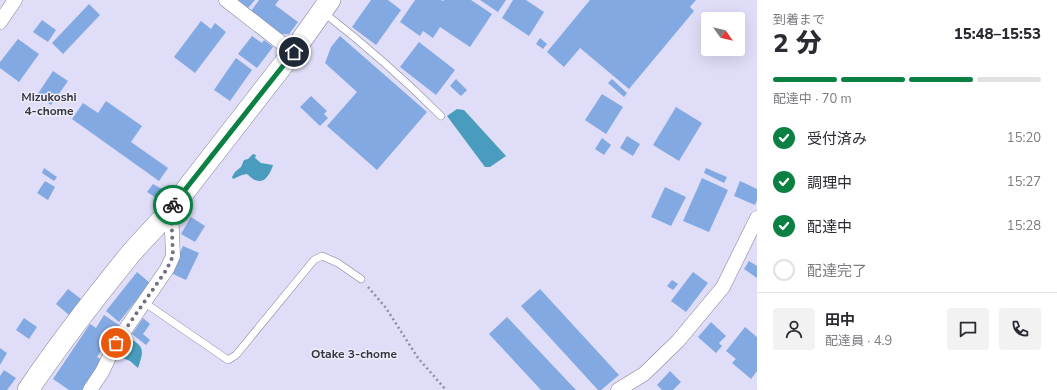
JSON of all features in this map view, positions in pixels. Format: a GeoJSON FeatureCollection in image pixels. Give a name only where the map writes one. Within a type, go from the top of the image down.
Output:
{"type":"FeatureCollection","features":[{"type":"Feature","properties":{"kind":"street"},"geometry":{"type":"LineString","coordinates":[[0,22],[15,0]]}},
{"type":"Feature","properties":{"kind":"street"},"geometry":{"type":"LineString","coordinates":[[226,0],[294,52]]}},
{"type":"Feature","properties":{"kind":"street"},"geometry":{"type":"LineString","coordinates":[[28,390],[60,344],[129,256],[171,209],[294,52],[326,6]]}},
{"type":"Feature","properties":{"kind":"street"},"geometry":{"type":"LineString","coordinates":[[90,390],[102,372],[116,343],[145,303],[167,269],[173,256],[171,209]]}},
{"type":"Feature","properties":{"kind":"street"},"geometry":{"type":"LineString","coordinates":[[618,390],[644,374],[678,341],[723,287],[757,218]]}},
{"type":"Feature","properties":{"kind":"lane"},"geometry":{"type":"LineString","coordinates":[[326,6],[354,36],[441,116]]}},
{"type":"Feature","properties":{"kind":"lane"},"geometry":{"type":"LineString","coordinates":[[145,303],[187,330],[228,360],[236,355],[314,260],[322,256],[338,263],[361,280]]}},
{"type":"Feature","properties":{"kind":"path"},"geometry":{"type":"LineString","coordinates":[[361,280],[386,308],[418,358],[446,390]]}},
{"type":"Feature","properties":{"kind":"water"},"geometry":{"type":"Polygon","coordinates":[[[457,109],[464,110],[506,156],[490,167],[485,167],[447,116],[457,109]]]}},
{"type":"Feature","properties":{"kind":"water"},"geometry":{"type":"Polygon","coordinates":[[[253,154],[256,155],[255,158],[261,163],[273,165],[267,177],[262,181],[259,181],[253,179],[247,174],[233,179],[232,177],[241,167],[244,160],[248,159],[253,154]]]}},
{"type":"Feature","properties":{"kind":"water"},"geometry":{"type":"Polygon","coordinates":[[[127,337],[137,343],[142,349],[138,368],[130,361],[118,356],[127,337]]]}},
{"type":"Feature","properties":{"kind":"building"},"geometry":{"type":"Polygon","coordinates":[[[237,0],[255,0],[248,8],[237,0]]]}},
{"type":"Feature","properties":{"kind":"building"},"geometry":{"type":"Polygon","coordinates":[[[259,0],[279,0],[275,5],[298,22],[289,34],[281,34],[251,11],[259,0]]]}},
{"type":"Feature","properties":{"kind":"building"},"geometry":{"type":"Polygon","coordinates":[[[371,0],[388,0],[401,10],[376,45],[352,27],[371,0]]]}},
{"type":"Feature","properties":{"kind":"building"},"geometry":{"type":"Polygon","coordinates":[[[415,0],[471,0],[492,14],[470,47],[440,27],[433,38],[423,31],[420,36],[400,22],[415,0]]]}},
{"type":"Feature","properties":{"kind":"building"},"geometry":{"type":"Polygon","coordinates":[[[480,0],[506,0],[498,12],[480,0]]]}},
{"type":"Feature","properties":{"kind":"building"},"geometry":{"type":"Polygon","coordinates":[[[513,0],[526,0],[544,12],[529,36],[502,18],[513,0]]]}},
{"type":"Feature","properties":{"kind":"building"},"geometry":{"type":"Polygon","coordinates":[[[590,0],[696,0],[690,7],[694,11],[629,89],[580,48],[564,67],[547,52],[590,0]]]}},
{"type":"Feature","properties":{"kind":"building"},"geometry":{"type":"Polygon","coordinates":[[[89,4],[100,15],[63,54],[52,43],[89,4]]]}},
{"type":"Feature","properties":{"kind":"building"},"geometry":{"type":"Polygon","coordinates":[[[42,20],[56,30],[48,42],[33,32],[42,20]]]}},
{"type":"Feature","properties":{"kind":"building"},"geometry":{"type":"Polygon","coordinates":[[[201,21],[211,29],[215,23],[226,32],[195,73],[174,57],[201,21]]]}},
{"type":"Feature","properties":{"kind":"building"},"geometry":{"type":"Polygon","coordinates":[[[252,36],[262,43],[264,40],[273,47],[257,68],[238,54],[252,36]]]}},
{"type":"Feature","properties":{"kind":"building"},"geometry":{"type":"Polygon","coordinates":[[[340,36],[427,112],[377,170],[327,126],[357,92],[325,63],[331,47],[340,36]]]}},
{"type":"Feature","properties":{"kind":"building"},"geometry":{"type":"Polygon","coordinates":[[[540,38],[547,44],[543,49],[536,44],[540,38]]]}},
{"type":"Feature","properties":{"kind":"building"},"geometry":{"type":"Polygon","coordinates":[[[18,39],[39,54],[19,82],[0,68],[0,62],[18,39]]]}},
{"type":"Feature","properties":{"kind":"building"},"geometry":{"type":"Polygon","coordinates":[[[419,42],[455,70],[436,95],[400,67],[419,42]]]}},
{"type":"Feature","properties":{"kind":"building"},"geometry":{"type":"Polygon","coordinates":[[[236,58],[252,70],[230,101],[214,90],[236,58]]]}},
{"type":"Feature","properties":{"kind":"building"},"geometry":{"type":"Polygon","coordinates":[[[53,71],[68,81],[51,105],[37,95],[53,71]]]}},
{"type":"Feature","properties":{"kind":"building"},"geometry":{"type":"Polygon","coordinates":[[[456,79],[467,90],[461,96],[450,86],[456,79]]]}},
{"type":"Feature","properties":{"kind":"building"},"geometry":{"type":"Polygon","coordinates":[[[612,79],[627,93],[624,97],[608,83],[612,79]]]}},
{"type":"Feature","properties":{"kind":"building"},"geometry":{"type":"Polygon","coordinates":[[[602,94],[623,107],[606,134],[585,120],[602,94]]]}},
{"type":"Feature","properties":{"kind":"building"},"geometry":{"type":"Polygon","coordinates":[[[311,96],[327,111],[324,114],[328,118],[320,126],[300,107],[311,96]]]}},
{"type":"Feature","properties":{"kind":"building"},"geometry":{"type":"Polygon","coordinates":[[[106,101],[142,126],[131,142],[168,168],[159,181],[72,119],[83,103],[98,113],[106,101]]]}},
{"type":"Feature","properties":{"kind":"building"},"geometry":{"type":"Polygon","coordinates":[[[676,107],[702,123],[679,161],[653,145],[676,107]]]}},
{"type":"Feature","properties":{"kind":"building"},"geometry":{"type":"Polygon","coordinates":[[[627,136],[640,144],[633,156],[620,148],[627,136]]]}},
{"type":"Feature","properties":{"kind":"building"},"geometry":{"type":"Polygon","coordinates":[[[602,138],[611,145],[604,155],[595,149],[602,138]]]}},
{"type":"Feature","properties":{"kind":"building"},"geometry":{"type":"Polygon","coordinates":[[[44,168],[57,177],[54,181],[42,173],[44,168]]]}},
{"type":"Feature","properties":{"kind":"building"},"geometry":{"type":"Polygon","coordinates":[[[706,168],[727,177],[724,183],[704,173],[706,168]]]}},
{"type":"Feature","properties":{"kind":"building"},"geometry":{"type":"Polygon","coordinates":[[[702,178],[728,190],[709,232],[683,221],[702,178]]]}},
{"type":"Feature","properties":{"kind":"building"},"geometry":{"type":"Polygon","coordinates":[[[45,181],[55,187],[48,200],[37,193],[45,181]]]}},
{"type":"Feature","properties":{"kind":"building"},"geometry":{"type":"Polygon","coordinates":[[[740,181],[757,189],[757,200],[755,205],[734,196],[740,181]]]}},
{"type":"Feature","properties":{"kind":"building"},"geometry":{"type":"Polygon","coordinates":[[[153,184],[167,192],[161,201],[147,192],[153,184]]]}},
{"type":"Feature","properties":{"kind":"building"},"geometry":{"type":"Polygon","coordinates":[[[665,187],[686,197],[671,226],[651,217],[665,187]]]}},
{"type":"Feature","properties":{"kind":"building"},"geometry":{"type":"Polygon","coordinates":[[[191,217],[205,226],[195,242],[181,234],[191,217]]]}},
{"type":"Feature","properties":{"kind":"building"},"geometry":{"type":"Polygon","coordinates":[[[183,246],[199,253],[186,280],[171,273],[183,246]]]}},
{"type":"Feature","properties":{"kind":"building"},"geometry":{"type":"Polygon","coordinates":[[[749,261],[757,266],[757,278],[744,269],[749,261]]]}},
{"type":"Feature","properties":{"kind":"building"},"geometry":{"type":"Polygon","coordinates":[[[137,272],[150,283],[119,322],[106,311],[137,272]]]}},
{"type":"Feature","properties":{"kind":"building"},"geometry":{"type":"Polygon","coordinates":[[[693,272],[708,283],[686,312],[671,301],[693,272]]]}},
{"type":"Feature","properties":{"kind":"building"},"geometry":{"type":"Polygon","coordinates":[[[672,280],[678,284],[673,290],[667,286],[672,280]]]}},
{"type":"Feature","properties":{"kind":"building"},"geometry":{"type":"Polygon","coordinates":[[[68,289],[81,299],[69,315],[56,304],[68,289]]]}},
{"type":"Feature","properties":{"kind":"building"},"geometry":{"type":"Polygon","coordinates":[[[540,289],[619,375],[601,390],[598,390],[521,306],[540,289]]]}},
{"type":"Feature","properties":{"kind":"building"},"geometry":{"type":"Polygon","coordinates":[[[104,315],[119,325],[97,357],[102,360],[82,390],[69,390],[53,379],[90,324],[96,328],[104,315]]]}},
{"type":"Feature","properties":{"kind":"building"},"geometry":{"type":"Polygon","coordinates":[[[507,317],[576,390],[541,390],[489,334],[507,317]]]}},
{"type":"Feature","properties":{"kind":"building"},"geometry":{"type":"Polygon","coordinates":[[[24,318],[37,327],[29,339],[16,330],[24,318]]]}},
{"type":"Feature","properties":{"kind":"building"},"geometry":{"type":"Polygon","coordinates":[[[143,318],[150,324],[143,334],[150,340],[146,345],[132,334],[143,318]]]}},
{"type":"Feature","properties":{"kind":"building"},"geometry":{"type":"Polygon","coordinates":[[[711,322],[726,336],[719,343],[722,346],[716,353],[698,337],[711,322]]]}},
{"type":"Feature","properties":{"kind":"building"},"geometry":{"type":"Polygon","coordinates":[[[745,327],[757,337],[757,371],[751,379],[732,363],[736,359],[726,351],[745,327]]]}},
{"type":"Feature","properties":{"kind":"building"},"geometry":{"type":"Polygon","coordinates":[[[0,348],[7,353],[0,365],[0,348]]]}},
{"type":"Feature","properties":{"kind":"building"},"geometry":{"type":"Polygon","coordinates":[[[4,370],[16,378],[7,390],[0,390],[0,376],[4,370]]]}},
{"type":"Feature","properties":{"kind":"building"},"geometry":{"type":"Polygon","coordinates":[[[670,371],[681,382],[673,390],[662,390],[657,385],[670,371]]]}},
{"type":"Feature","properties":{"kind":"way so far"},"geometry":{"type":"LineString","coordinates":[[116,343],[145,303],[167,269],[173,256],[171,209],[173,205]]}},
{"type":"Feature","properties":{"kind":"district","name":"Mizukoshi 4-chome"},"geometry":{"type":"Point","coordinates":[49,104]}},
{"type":"Feature","properties":{"kind":"district","name":"Otake 3-chome"},"geometry":{"type":"Point","coordinates":[354,354]}},
{"type":"Feature","properties":{"kind":"route"},"geometry":{"type":"LineString","coordinates":[[173,205],[294,52]]}}]}
